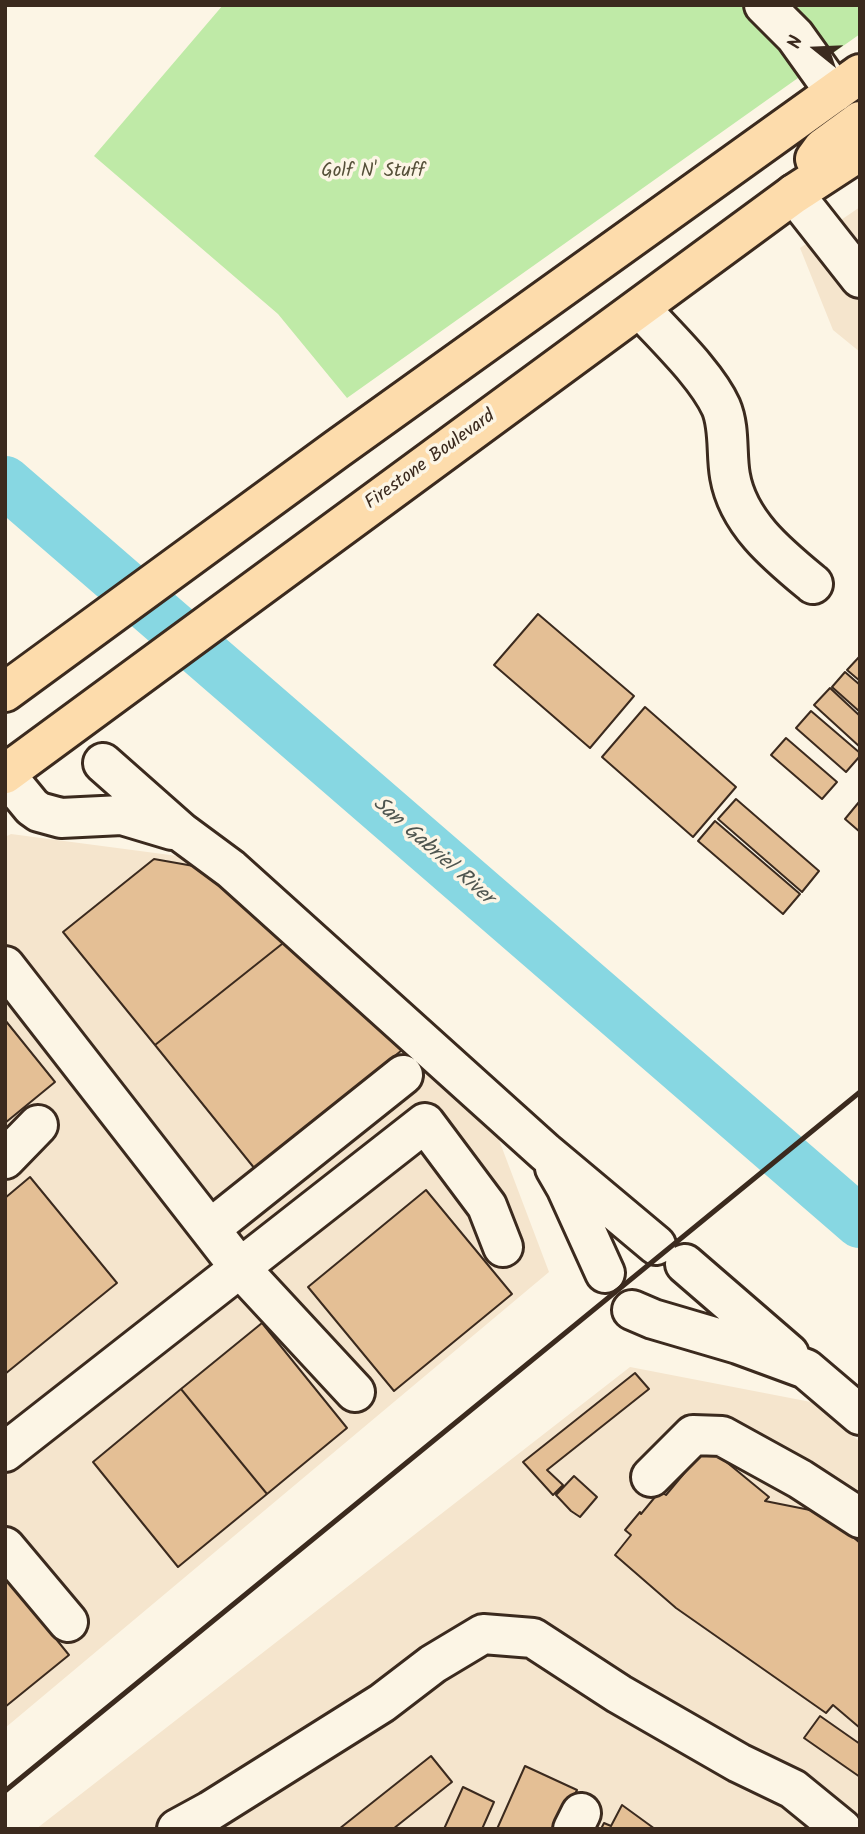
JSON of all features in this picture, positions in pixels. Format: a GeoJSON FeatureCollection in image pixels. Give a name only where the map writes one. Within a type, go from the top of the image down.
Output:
{"type":"FeatureCollection","features":[{"type":"Feature","properties":{"kind":"main road"},"geometry":{"type":"LineString","coordinates":[[5,692],[847,83]]}},
{"type":"Feature","properties":{"kind":"main road"},"geometry":{"type":"LineString","coordinates":[[794,194],[823,148],[860,121]]}},
{"type":"Feature","properties":{"kind":"main road","name":"Firestone Boulevard"},"geometry":{"type":"LineString","coordinates":[[5,774],[794,194],[860,151]]}},
{"type":"Feature","properties":{"kind":"lane"},"geometry":{"type":"LineString","coordinates":[[764,5],[847,83]]}},
{"type":"Feature","properties":{"kind":"lane"},"geometry":{"type":"LineString","coordinates":[[794,194],[857,270]]}},
{"type":"Feature","properties":{"kind":"lane"},"geometry":{"type":"LineString","coordinates":[[639,308],[709,386],[722,409],[730,477],[738,502],[754,528],[772,550],[813,584]]}},
{"type":"Feature","properties":{"kind":"lane"},"geometry":{"type":"LineString","coordinates":[[103,763],[181,832],[231,869],[545,1152],[860,1415]]}},
{"type":"Feature","properties":{"kind":"lane"},"geometry":{"type":"LineString","coordinates":[[5,774],[39,812],[61,818],[122,816],[181,832]]}},
{"type":"Feature","properties":{"kind":"lane"},"geometry":{"type":"LineString","coordinates":[[5,966],[240,1268],[355,1392]]}},
{"type":"Feature","properties":{"kind":"lane"},"geometry":{"type":"LineString","coordinates":[[210,1229],[404,1075]]}},
{"type":"Feature","properties":{"kind":"lane"},"geometry":{"type":"LineString","coordinates":[[5,1452],[425,1123],[487,1206],[503,1247]]}},
{"type":"Feature","properties":{"kind":"lane"},"geometry":{"type":"LineString","coordinates":[[5,1159],[38,1125]]}},
{"type":"Feature","properties":{"kind":"lane"},"geometry":{"type":"LineString","coordinates":[[545,1152],[566,1187],[605,1273]]}},
{"type":"Feature","properties":{"kind":"lane"},"geometry":{"type":"LineString","coordinates":[[632,1310],[806,1369]]}},
{"type":"Feature","properties":{"kind":"lane"},"geometry":{"type":"LineString","coordinates":[[651,1477],[693,1435],[722,1436],[800,1479],[860,1518]]}},
{"type":"Feature","properties":{"kind":"lane"},"geometry":{"type":"LineString","coordinates":[[5,1547],[68,1622]]}},
{"type":"Feature","properties":{"kind":"lane"},"geometry":{"type":"LineString","coordinates":[[177,1829],[382,1703],[433,1664],[483,1634],[533,1638],[631,1701],[739,1763],[793,1789],[842,1829]]}},
{"type":"Feature","properties":{"kind":"shaded area"},"geometry":{"type":"Polygon","coordinates":[[[860,207],[860,352],[833,330],[800,248],[860,207]]]}},
{"type":"Feature","properties":{"kind":"shaded area"},"geometry":{"type":"Polygon","coordinates":[[[11,834],[193,858],[493,1124],[549,1272],[5,1728],[5,837],[11,834]]]}},
{"type":"Feature","properties":{"kind":"shaded area"},"geometry":{"type":"Polygon","coordinates":[[[630,1367],[811,1402],[860,1442],[860,1829],[36,1829],[630,1367]]]}},
{"type":"Feature","properties":{"kind":"green space","name":"Golf N' Stuff"},"geometry":{"type":"Polygon","coordinates":[[[223,5],[860,5],[860,34],[347,398],[278,314],[94,156],[223,5]]]}},
{"type":"Feature","properties":{"kind":"building"},"geometry":{"type":"Polygon","coordinates":[[[538,614],[634,696],[590,748],[494,665],[538,614]]]}},
{"type":"Feature","properties":{"kind":"building"},"geometry":{"type":"Polygon","coordinates":[[[860,656],[860,681],[847,670],[860,656]]]}},
{"type":"Feature","properties":{"kind":"building"},"geometry":{"type":"Polygon","coordinates":[[[845,672],[860,685],[860,712],[832,687],[845,672]]]}},
{"type":"Feature","properties":{"kind":"building"},"geometry":{"type":"Polygon","coordinates":[[[830,688],[860,716],[860,747],[814,705],[830,688]]]}},
{"type":"Feature","properties":{"kind":"building"},"geometry":{"type":"Polygon","coordinates":[[[645,707],[736,787],[693,837],[602,757],[645,707]]]}},
{"type":"Feature","properties":{"kind":"building"},"geometry":{"type":"Polygon","coordinates":[[[811,711],[860,753],[846,772],[796,728],[811,711]]]}},
{"type":"Feature","properties":{"kind":"building"},"geometry":{"type":"Polygon","coordinates":[[[786,738],[837,782],[822,799],[771,755],[786,738]]]}},
{"type":"Feature","properties":{"kind":"building"},"geometry":{"type":"Polygon","coordinates":[[[736,799],[819,871],[802,892],[718,819],[736,799]]]}},
{"type":"Feature","properties":{"kind":"building"},"geometry":{"type":"Polygon","coordinates":[[[860,803],[860,832],[845,819],[860,803]]]}},
{"type":"Feature","properties":{"kind":"building"},"geometry":{"type":"Polygon","coordinates":[[[715,821],[800,894],[783,914],[698,841],[715,821]]]}},
{"type":"Feature","properties":{"kind":"building"},"geometry":{"type":"Polygon","coordinates":[[[154,859],[205,868],[287,940],[155,1045],[63,932],[154,859]]]}},
{"type":"Feature","properties":{"kind":"building"},"geometry":{"type":"Polygon","coordinates":[[[287,940],[407,1046],[255,1169],[155,1045],[287,940]]]}},
{"type":"Feature","properties":{"kind":"building"},"geometry":{"type":"Polygon","coordinates":[[[5,1020],[55,1082],[5,1123],[5,1020]]]}},
{"type":"Feature","properties":{"kind":"building"},"geometry":{"type":"Polygon","coordinates":[[[30,1177],[117,1283],[5,1374],[5,1198],[30,1177]]]}},
{"type":"Feature","properties":{"kind":"building"},"geometry":{"type":"Polygon","coordinates":[[[426,1190],[512,1294],[394,1391],[308,1287],[426,1190]]]}},
{"type":"Feature","properties":{"kind":"building"},"geometry":{"type":"Polygon","coordinates":[[[262,1323],[347,1428],[267,1494],[181,1389],[262,1323]]]}},
{"type":"Feature","properties":{"kind":"building"},"geometry":{"type":"Polygon","coordinates":[[[635,1373],[649,1389],[547,1470],[563,1485],[553,1495],[523,1462],[635,1373]]]}},
{"type":"Feature","properties":{"kind":"building"},"geometry":{"type":"Polygon","coordinates":[[[181,1389],[267,1494],[178,1567],[93,1462],[181,1389]]]}},
{"type":"Feature","properties":{"kind":"building"},"geometry":{"type":"Polygon","coordinates":[[[707,1446],[769,1497],[765,1501],[825,1513],[860,1543],[860,1728],[833,1705],[826,1713],[676,1608],[615,1555],[631,1535],[625,1530],[640,1512],[641,1514],[660,1491],[666,1495],[707,1446]]]}},
{"type":"Feature","properties":{"kind":"building"},"geometry":{"type":"Polygon","coordinates":[[[574,1476],[597,1497],[580,1517],[556,1495],[574,1476]]]}},
{"type":"Feature","properties":{"kind":"building"},"geometry":{"type":"Polygon","coordinates":[[[5,1576],[69,1655],[5,1707],[5,1576]]]}},
{"type":"Feature","properties":{"kind":"building"},"geometry":{"type":"Polygon","coordinates":[[[820,1716],[860,1744],[860,1777],[804,1738],[820,1716]]]}},
{"type":"Feature","properties":{"kind":"building"},"geometry":{"type":"Polygon","coordinates":[[[431,1756],[452,1782],[393,1829],[339,1829],[431,1756]]]}},
{"type":"Feature","properties":{"kind":"building"},"geometry":{"type":"Polygon","coordinates":[[[525,1766],[577,1790],[559,1829],[497,1829],[525,1766]]]}},
{"type":"Feature","properties":{"kind":"building"},"geometry":{"type":"Polygon","coordinates":[[[463,1787],[494,1802],[482,1829],[444,1829],[463,1787]]]}},
{"type":"Feature","properties":{"kind":"building"},"geometry":{"type":"Polygon","coordinates":[[[622,1805],[655,1829],[601,1829],[604,1823],[611,1826],[622,1805]]]}},
{"type":"Feature","properties":{"kind":"waterway","name":"San Gabriel River"},"geometry":{"type":"LineString","coordinates":[[5,482],[860,1222]]}},
{"type":"Feature","properties":{"kind":"railway"},"geometry":{"type":"LineString","coordinates":[[5,1791],[860,1092]]}}]}
